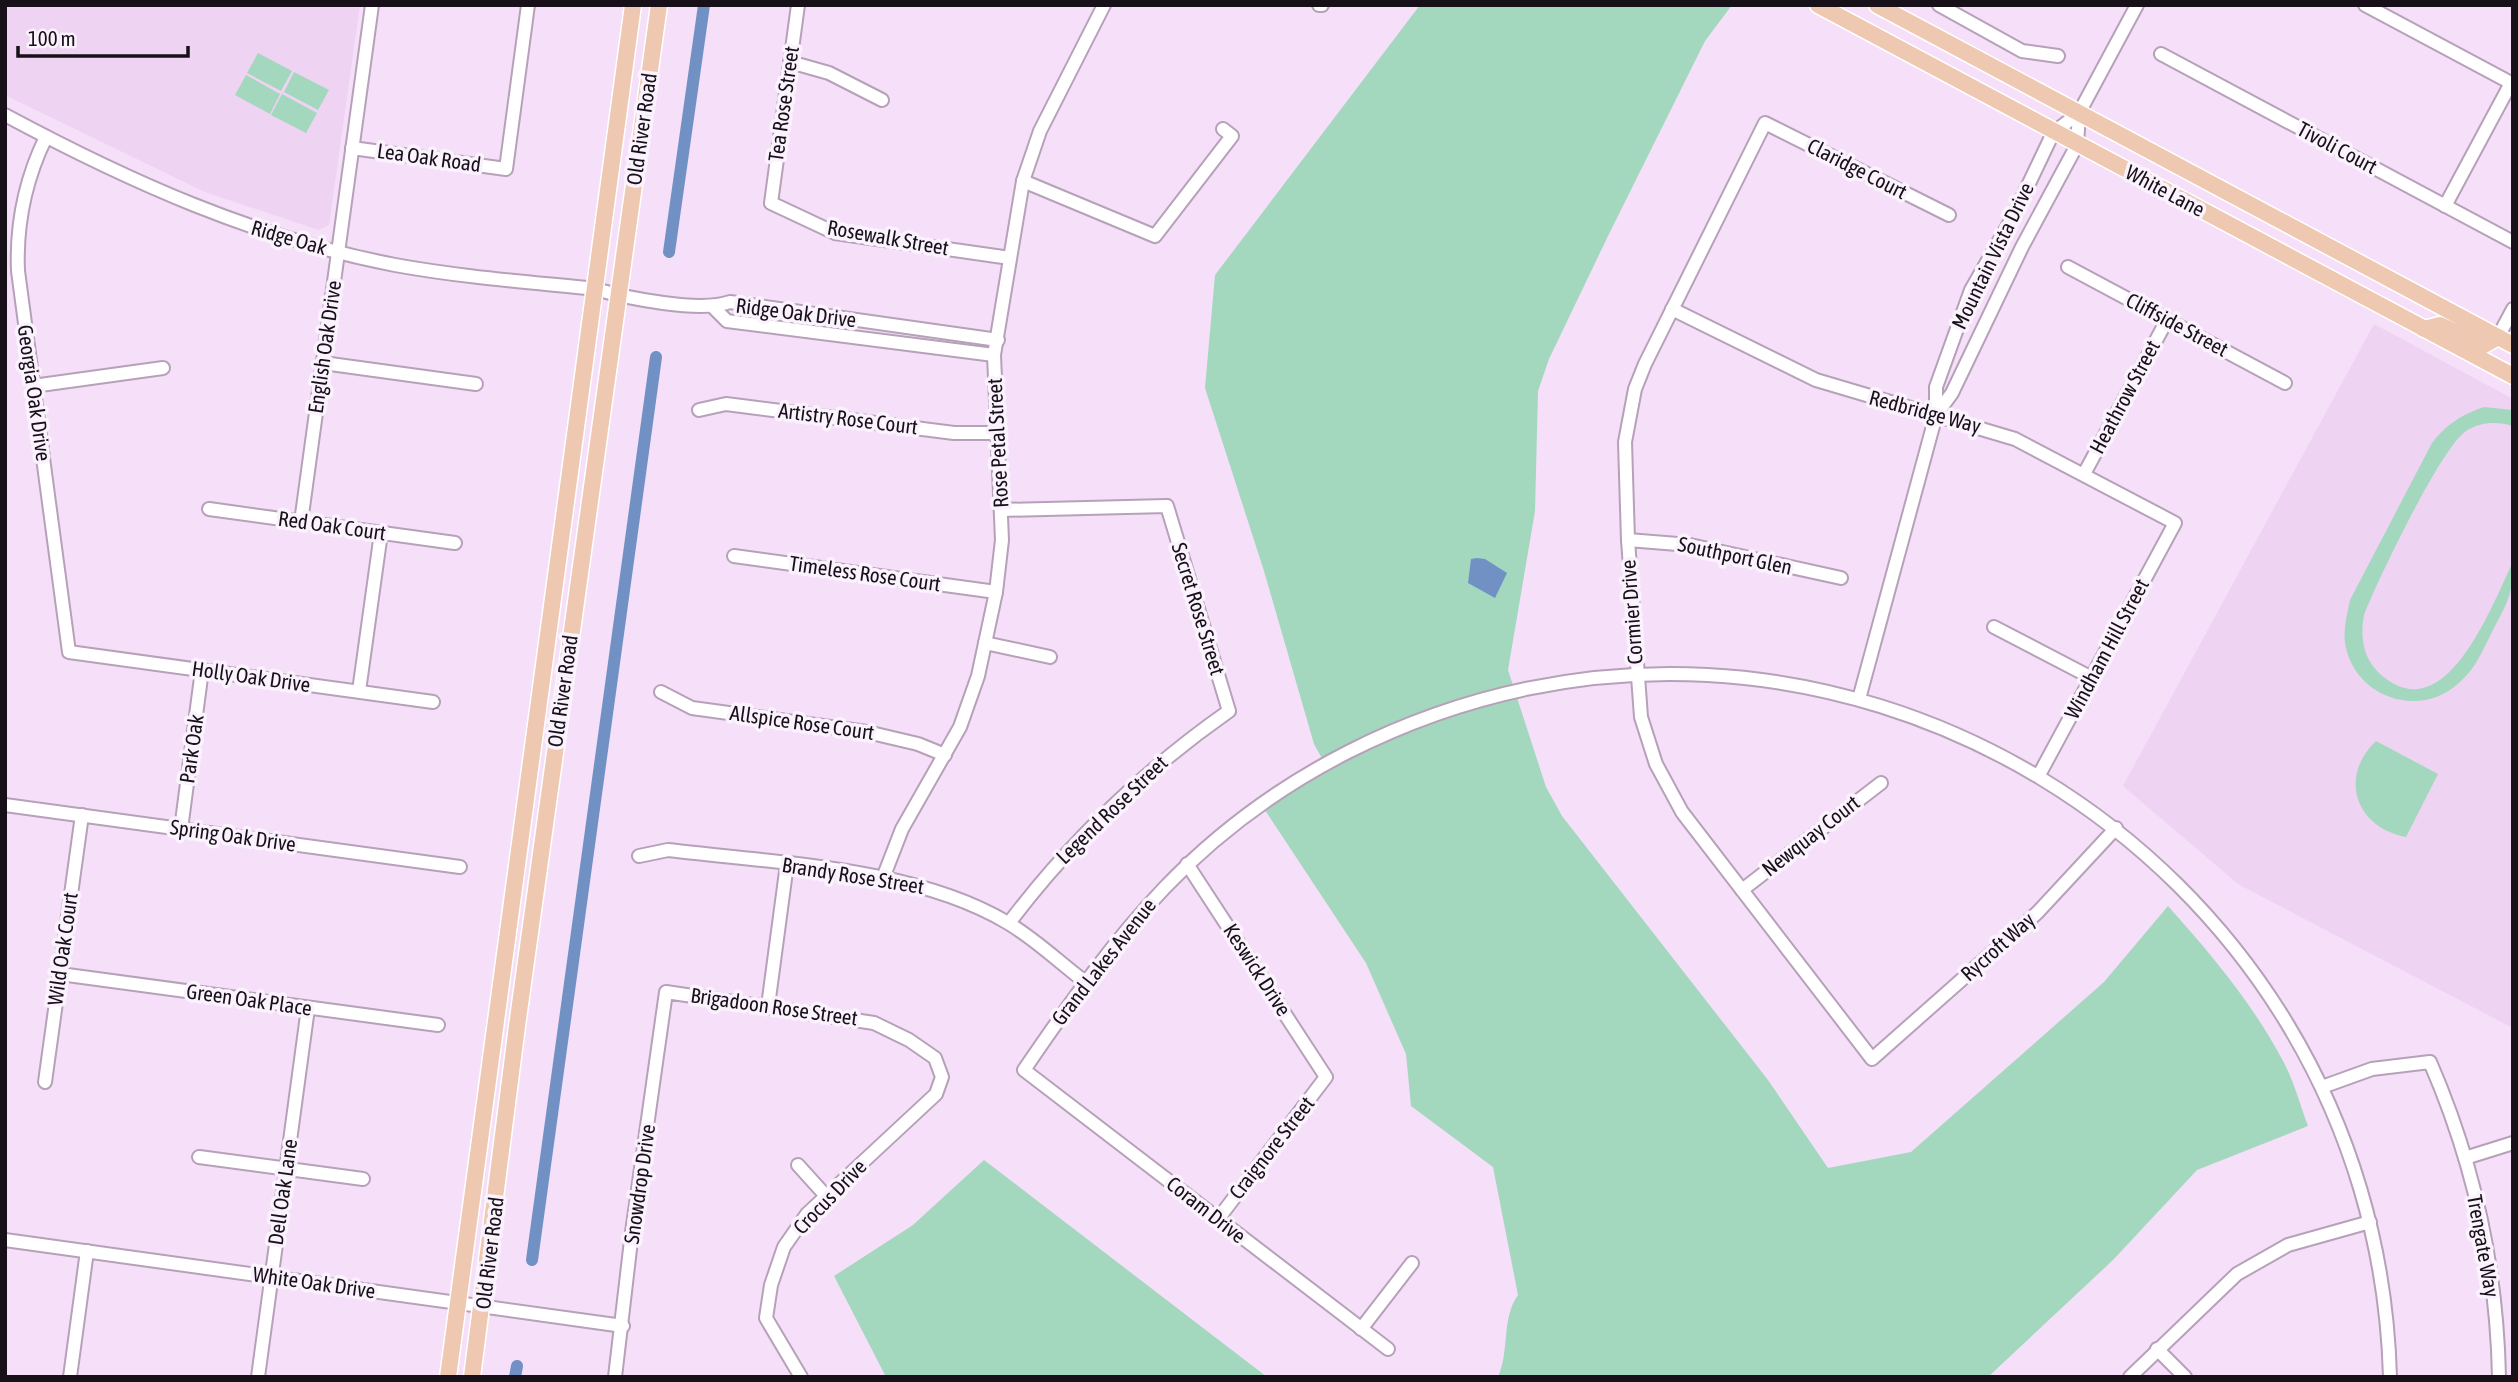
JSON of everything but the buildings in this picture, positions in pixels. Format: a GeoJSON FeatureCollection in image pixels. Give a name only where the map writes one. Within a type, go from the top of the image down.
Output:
{"type":"FeatureCollection","features":[{"type":"Feature","properties":{"kind":"main road","name":"Old River Road"},"geometry":{"type":"LineString","coordinates":[[448,1377],[634,5]]}},
{"type":"Feature","properties":{"kind":"main road","name":"Old River Road"},"geometry":{"type":"LineString","coordinates":[[472,1377],[517,1026],[659,5]]}},
{"type":"Feature","properties":{"kind":"main road","name":"White Lane"},"geometry":{"type":"LineString","coordinates":[[1818,5],[2513,376]]}},
{"type":"Feature","properties":{"kind":"main road","name":"White Lane"},"geometry":{"type":"LineString","coordinates":[[1877,5],[2505,341]]}},
{"type":"Feature","properties":{"kind":"main road"},"geometry":{"type":"LineString","coordinates":[[2424,328],[2440,324],[2484,345],[2505,341]]}},
{"type":"Feature","properties":{"kind":"street","name":"English Oak Drive"},"geometry":{"type":"LineString","coordinates":[[301,522],[372,5]]}},
{"type":"Feature","properties":{"kind":"street","name":"Lea Oak Road"},"geometry":{"type":"LineString","coordinates":[[352,148],[506,169],[528,5]]}},
{"type":"Feature","properties":{"kind":"street","name":"Tea Rose Street"},"geometry":{"type":"LineString","coordinates":[[771,203],[798,5]]}},
{"type":"Feature","properties":{"kind":"street","name":"Rose Petal Street"},"geometry":{"type":"LineString","coordinates":[[883,878],[902,829],[945,755],[970,702],[985,643],[996,592],[1002,540],[994,355],[1023,181],[1040,131],[1104,5]]}},
{"type":"Feature","properties":{"kind":"street"},"geometry":{"type":"LineString","coordinates":[[1939,5],[2022,51],[2057,56]]}},
{"type":"Feature","properties":{"kind":"street","name":"Mountain Vista Drive"},"geometry":{"type":"LineString","coordinates":[[1936,415],[1952,393],[2022,247],[2077,145],[2079,113],[2137,5]]}},
{"type":"Feature","properties":{"kind":"street"},"geometry":{"type":"LineString","coordinates":[[2365,5],[2512,84],[2445,206]]}},
{"type":"Feature","properties":{"kind":"street","name":"Tivoli Court"},"geometry":{"type":"LineString","coordinates":[[2161,54],[2513,242]]}},
{"type":"Feature","properties":{"kind":"street"},"geometry":{"type":"LineString","coordinates":[[790,62],[829,73],[882,100]]}},
{"type":"Feature","properties":{"kind":"street","name":"Mountain Vista Drive"},"geometry":{"type":"LineString","coordinates":[[1859,699],[1936,415],[1936,387],[1971,290],[2014,215],[2053,132],[2079,113]]}},
{"type":"Feature","properties":{"kind":"street","name":"Ridge Oak"},"geometry":{"type":"LineString","coordinates":[[5,115],[183,203],[263,232],[338,253],[432,271],[595,289]]}},
{"type":"Feature","properties":{"kind":"street","name":"Claridge Court"},"geometry":{"type":"LineString","coordinates":[[1765,123],[1949,215]]}},
{"type":"Feature","properties":{"kind":"street","name":"Cormier Drive"},"geometry":{"type":"LineString","coordinates":[[1765,123],[1645,364],[1629,415],[1624,469],[1636,676],[1648,743],[1668,789],[1872,1059]]}},
{"type":"Feature","properties":{"kind":"street"},"geometry":{"type":"LineString","coordinates":[[1023,181],[1155,236],[1232,135],[1223,129]]}},
{"type":"Feature","properties":{"kind":"street","name":"Georgia Oak Drive"},"geometry":{"type":"LineString","coordinates":[[46,137],[24,196],[17,250],[69,652]]}},
{"type":"Feature","properties":{"kind":"street","name":"Rosewalk Street"},"geometry":{"type":"LineString","coordinates":[[771,203],[835,233],[1010,258]]}},
{"type":"Feature","properties":{"kind":"street","name":"Cliffside Street"},"geometry":{"type":"LineString","coordinates":[[2068,267],[2285,383]]}},
{"type":"Feature","properties":{"kind":"street","name":"Ridge Oak Drive"},"geometry":{"type":"LineString","coordinates":[[595,289],[618,295],[714,308],[730,302],[998,340]]}},
{"type":"Feature","properties":{"kind":"street","name":"Ridge Oak Drive"},"geometry":{"type":"LineString","coordinates":[[714,308],[727,321],[994,355]]}},
{"type":"Feature","properties":{"kind":"street","name":"Redbridge Way"},"geometry":{"type":"LineString","coordinates":[[1672,309],[1816,380],[2015,439],[2175,523]]}},
{"type":"Feature","properties":{"kind":"street"},"geometry":{"type":"LineString","coordinates":[[2505,341],[2513,309]]}},
{"type":"Feature","properties":{"kind":"street","name":"Heathrow Street"},"geometry":{"type":"LineString","coordinates":[[2084,474],[2167,320]]}},
{"type":"Feature","properties":{"kind":"street"},"geometry":{"type":"LineString","coordinates":[[323,363],[477,384]]}},
{"type":"Feature","properties":{"kind":"street"},"geometry":{"type":"LineString","coordinates":[[33,386],[163,368]]}},
{"type":"Feature","properties":{"kind":"street","name":"Artistry Rose Court"},"geometry":{"type":"LineString","coordinates":[[699,410],[726,404],[954,433],[996,433]]}},
{"type":"Feature","properties":{"kind":"street","name":"Secret Rose Street"},"geometry":{"type":"LineString","coordinates":[[1001,510],[1167,506],[1230,711]]}},
{"type":"Feature","properties":{"kind":"street","name":"Red Oak Court"},"geometry":{"type":"LineString","coordinates":[[209,509],[455,543]]}},
{"type":"Feature","properties":{"kind":"street","name":"Windham Hill Street"},"geometry":{"type":"LineString","coordinates":[[2039,775],[2175,523]]}},
{"type":"Feature","properties":{"kind":"street"},"geometry":{"type":"LineString","coordinates":[[359,691],[381,533]]}},
{"type":"Feature","properties":{"kind":"street","name":"Southport Glen"},"geometry":{"type":"LineString","coordinates":[[1628,540],[1690,544],[1841,578]]}},
{"type":"Feature","properties":{"kind":"street","name":"Timeless Rose Court"},"geometry":{"type":"LineString","coordinates":[[734,556],[996,592]]}},
{"type":"Feature","properties":{"kind":"street"},"geometry":{"type":"LineString","coordinates":[[1994,627],[2092,678]]}},
{"type":"Feature","properties":{"kind":"street"},"geometry":{"type":"LineString","coordinates":[[985,643],[1051,657]]}},
{"type":"Feature","properties":{"kind":"street","name":"Holly Oak Drive"},"geometry":{"type":"LineString","coordinates":[[69,652],[433,702]]}},
{"type":"Feature","properties":{"kind":"street","name":"Park Oak"},"geometry":{"type":"LineString","coordinates":[[181,829],[202,670]]}},
{"type":"Feature","properties":{"kind":"street","name":"Grand Lakes Avenue"},"geometry":{"type":"LineString","coordinates":[[1024,1070],[1084,981],[1126,927],[1187,863],[1284,789],[1385,735],[1467,705],[1516,692],[1636,676],[1736,677],[1859,699],[1954,732],[2039,775],[2116,828],[2163,869],[2220,929],[2280,1010],[2322,1087],[2343,1137],[2370,1222],[2387,1320],[2390,1377]]}},
{"type":"Feature","properties":{"kind":"street","name":"Allspice Rose Court"},"geometry":{"type":"LineString","coordinates":[[661,692],[691,708],[880,734],[945,755]]}},
{"type":"Feature","properties":{"kind":"street","name":"Legend Rose Street"},"geometry":{"type":"LineString","coordinates":[[1009,923],[1047,873],[1098,818],[1161,761],[1230,711]]}},
{"type":"Feature","properties":{"kind":"street","name":"Newquay Court"},"geometry":{"type":"LineString","coordinates":[[1742,890],[1881,783]]}},
{"type":"Feature","properties":{"kind":"street","name":"Spring Oak Drive"},"geometry":{"type":"LineString","coordinates":[[5,805],[460,867]]}},
{"type":"Feature","properties":{"kind":"street","name":"Wild Oak Court"},"geometry":{"type":"LineString","coordinates":[[45,1082],[82,815]]}},
{"type":"Feature","properties":{"kind":"street","name":"Rycroft Way"},"geometry":{"type":"LineString","coordinates":[[1872,1059],[2037,913],[2116,828]]}},
{"type":"Feature","properties":{"kind":"street","name":"Brandy Rose Street"},"geometry":{"type":"LineString","coordinates":[[639,856],[668,850],[883,878],[933,889],[1009,923],[1084,981]]}},
{"type":"Feature","properties":{"kind":"street","name":"Keswick Drive"},"geometry":{"type":"LineString","coordinates":[[1187,863],[1326,1077]]}},
{"type":"Feature","properties":{"kind":"street"},"geometry":{"type":"LineString","coordinates":[[768,1006],[787,864]]}},
{"type":"Feature","properties":{"kind":"street","name":"Green Oak Place"},"geometry":{"type":"LineString","coordinates":[[60,974],[439,1025]]}},
{"type":"Feature","properties":{"kind":"street","name":"Brigadoon Rose Street"},"geometry":{"type":"LineString","coordinates":[[666,992],[856,1018],[892,1030],[935,1058],[943,1077]]}},
{"type":"Feature","properties":{"kind":"street","name":"Snowdrop Drive"},"geometry":{"type":"LineString","coordinates":[[615,1377],[632,1232],[666,992]]}},
{"type":"Feature","properties":{"kind":"street","name":"Dell Oak Lane"},"geometry":{"type":"LineString","coordinates":[[258,1377],[308,1008]]}},
{"type":"Feature","properties":{"kind":"street","name":"Trengate Way"},"geometry":{"type":"LineString","coordinates":[[2322,1087],[2372,1069],[2430,1062],[2465,1158],[2490,1270],[2499,1377]]}},
{"type":"Feature","properties":{"kind":"street","name":"Coram Drive"},"geometry":{"type":"LineString","coordinates":[[1024,1070],[1388,1349]]}},
{"type":"Feature","properties":{"kind":"street","name":"Crocus Drive"},"geometry":{"type":"LineString","coordinates":[[801,1377],[766,1318],[771,1285],[784,1247],[807,1214],[936,1094],[943,1077]]}},
{"type":"Feature","properties":{"kind":"street","name":"Craignore Street"},"geometry":{"type":"LineString","coordinates":[[1218,1219],[1326,1077]]}},
{"type":"Feature","properties":{"kind":"street"},"geometry":{"type":"LineString","coordinates":[[2465,1158],[2513,1143]]}},
{"type":"Feature","properties":{"kind":"street"},"geometry":{"type":"LineString","coordinates":[[199,1157],[363,1179]]}},
{"type":"Feature","properties":{"kind":"street"},"geometry":{"type":"LineString","coordinates":[[798,1165],[826,1196]]}},
{"type":"Feature","properties":{"kind":"street"},"geometry":{"type":"LineString","coordinates":[[2130,1377],[2216,1291],[2263,1257],[2313,1236],[2370,1222]]}},
{"type":"Feature","properties":{"kind":"street","name":"White Oak Drive"},"geometry":{"type":"LineString","coordinates":[[5,1240],[623,1326]]}},
{"type":"Feature","properties":{"kind":"street"},"geometry":{"type":"LineString","coordinates":[[70,1377],[87,1251]]}},
{"type":"Feature","properties":{"kind":"street"},"geometry":{"type":"LineString","coordinates":[[1361,1329],[1412,1262]]}},
{"type":"Feature","properties":{"kind":"street"},"geometry":{"type":"LineString","coordinates":[[2157,1349],[2185,1377]]}},
{"type":"Feature","properties":{"kind":"shaded area"},"geometry":{"type":"Polygon","coordinates":[[[5,5],[360,5],[329,225],[319,230],[205,192],[5,95],[5,5]]]}},
{"type":"Feature","properties":{"kind":"shaded area"},"geometry":{"type":"Polygon","coordinates":[[[2374,324],[2513,399],[2513,1028],[2238,884],[2123,786],[2374,324]]]}},
{"type":"Feature","properties":{"kind":"green space"},"geometry":{"type":"Polygon","coordinates":[[[1420,5],[1732,5],[1705,41],[1549,359],[1538,391],[1535,511],[1508,670],[1546,787],[1562,816],[1768,1080],[1828,1168],[1911,1152],[2104,982],[2168,906],[2245,1000],[2271,1040],[2290,1077],[2308,1126],[2197,1170],[2113,1260],[1988,1377],[1498,1377],[1504,1356],[1509,1314],[1518,1295],[1493,1167],[1411,1106],[1406,1054],[1366,963],[1261,804],[1325,764],[1314,744],[1264,571],[1205,388],[1215,275],[1420,5]]]}},
{"type":"Feature","properties":{"kind":"green space"},"geometry":{"type":"Polygon","coordinates":[[[258,53],[292,71],[281,91],[247,73],[258,53]]]}},
{"type":"Feature","properties":{"kind":"green space"},"geometry":{"type":"Polygon","coordinates":[[[294,72],[329,90],[318,110],[284,92],[294,72]]]}},
{"type":"Feature","properties":{"kind":"green space"},"geometry":{"type":"Polygon","coordinates":[[[246,75],[280,94],[270,114],[235,95],[246,75]]]}},
{"type":"Feature","properties":{"kind":"green space"},"geometry":{"type":"Polygon","coordinates":[[[282,94],[317,113],[306,133],[271,115],[282,94]]]}},
{"type":"Feature","properties":{"kind":"green space"},"geometry":{"type":"Polygon","coordinates":[[[2484,407],[2513,410],[2513,426],[2489,423],[2471,428],[2455,442],[2442,462],[2395,547],[2364,615],[2362,631],[2366,655],[2380,674],[2404,688],[2426,687],[2446,676],[2463,656],[2493,606],[2513,562],[2508,599],[2478,659],[2460,682],[2444,693],[2427,699],[2410,701],[2393,698],[2377,691],[2363,680],[2353,666],[2346,648],[2345,636],[2350,600],[2432,443],[2455,421],[2484,407]]]}},
{"type":"Feature","properties":{"kind":"green space"},"geometry":{"type":"Polygon","coordinates":[[[2376,741],[2438,774],[2406,837],[2389,832],[2375,823],[2358,799],[2358,770],[2364,755],[2376,741]]]}},
{"type":"Feature","properties":{"kind":"green space"},"geometry":{"type":"Polygon","coordinates":[[[984,1160],[1267,1377],[886,1377],[834,1276],[913,1225],[984,1160]]]}},
{"type":"Feature","properties":{"kind":"water"},"geometry":{"type":"Polygon","coordinates":[[[1471,559],[1485,559],[1507,573],[1495,598],[1468,583],[1471,559]]]}},
{"type":"Feature","properties":{"kind":"waterway"},"geometry":{"type":"LineString","coordinates":[[669,252],[704,5]]}},
{"type":"Feature","properties":{"kind":"waterway"},"geometry":{"type":"LineString","coordinates":[[532,1260],[656,357]]}},
{"type":"Feature","properties":{"kind":"waterway"},"geometry":{"type":"LineString","coordinates":[[515,1377],[517,1366]]}}]}
